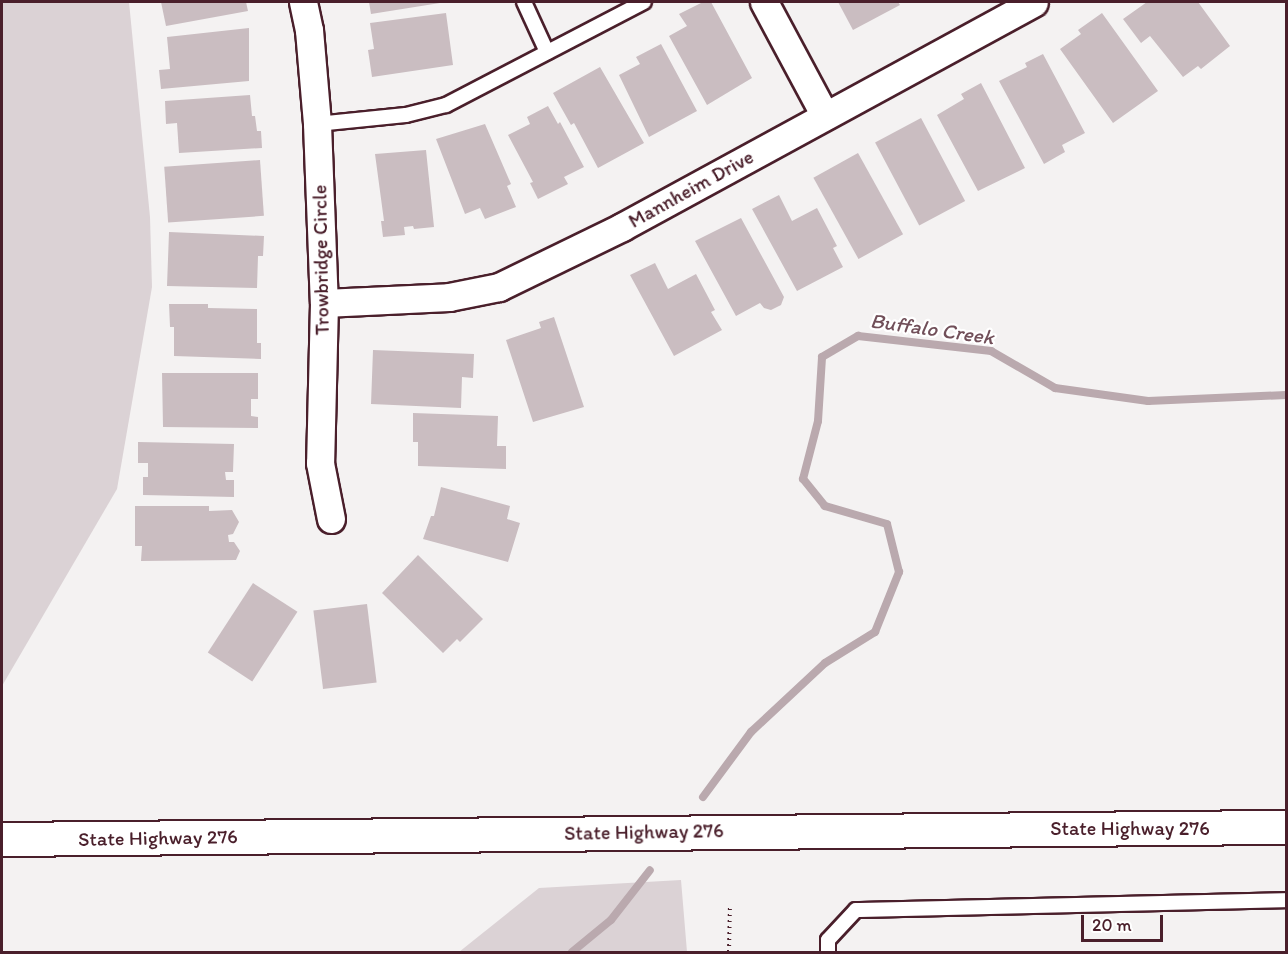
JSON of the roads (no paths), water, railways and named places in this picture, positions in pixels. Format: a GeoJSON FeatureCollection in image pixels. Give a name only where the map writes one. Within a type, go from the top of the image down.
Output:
{"type":"FeatureCollection","features":[{"type":"Feature","properties":{"kind":"street","name":"Trowbridge Circle"},"geometry":{"type":"LineString","coordinates":[[303,2],[317,123],[324,303],[320,463],[331,519]]}},
{"type":"Feature","properties":{"kind":"street"},"geometry":{"type":"LineString","coordinates":[[764,2],[825,116]]}},
{"type":"Feature","properties":{"kind":"street","name":"Mannheim Drive"},"geometry":{"type":"LineString","coordinates":[[324,303],[449,297],[500,287],[622,227],[1034,2]]}},
{"type":"Feature","properties":{"kind":"street","name":"State Highway 276"},"geometry":{"type":"LineString","coordinates":[[2,839],[1287,827]]}},
{"type":"Feature","properties":{"kind":"lane"},"geometry":{"type":"LineString","coordinates":[[524,2],[547,52]]}},
{"type":"Feature","properties":{"kind":"lane"},"geometry":{"type":"LineString","coordinates":[[317,123],[406,115],[446,105],[644,2]]}},
{"type":"Feature","properties":{"kind":"lane"},"geometry":{"type":"LineString","coordinates":[[828,952],[828,940],[856,910],[1287,900]]}},
{"type":"Feature","properties":{"kind":"waterway","name":"Buffalo Creek"},"geometry":{"type":"LineString","coordinates":[[703,797],[751,732],[825,663],[875,632],[899,572],[887,524],[825,506],[803,479],[818,421],[822,357],[858,336],[991,351],[1055,388],[1148,401],[1286,395]]}},
{"type":"Feature","properties":{"kind":"waterway","name":"Buffalo Creek"},"geometry":{"type":"LineString","coordinates":[[572,952],[611,920],[650,870]]}}]}
